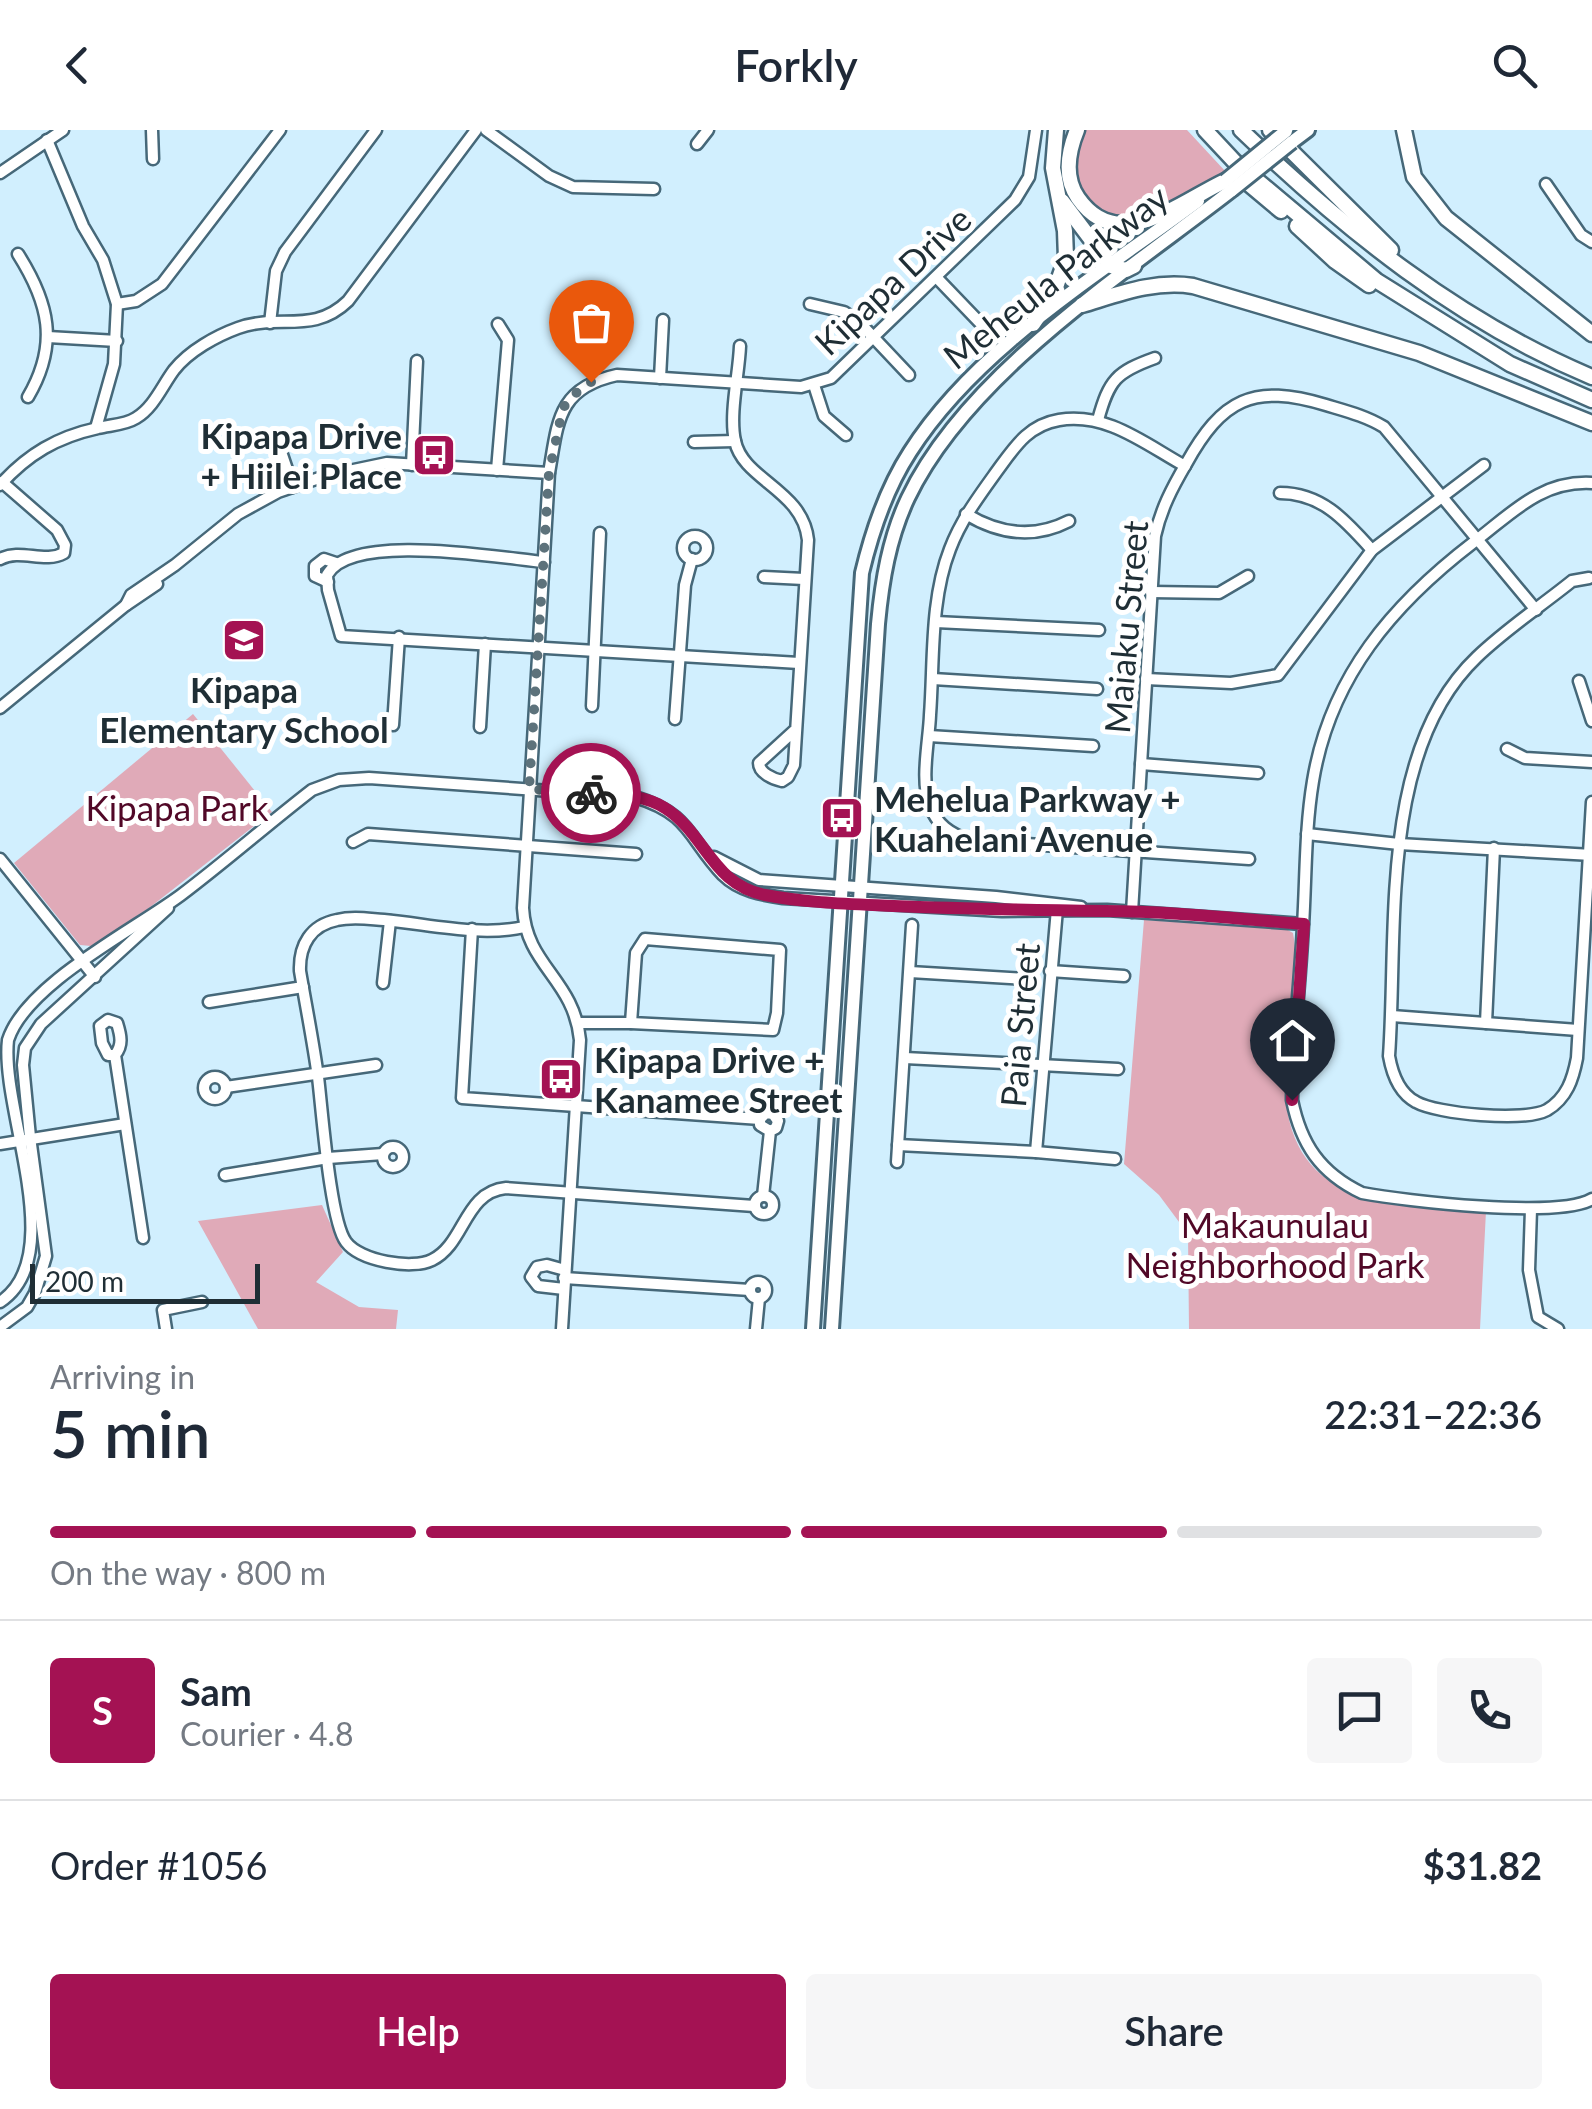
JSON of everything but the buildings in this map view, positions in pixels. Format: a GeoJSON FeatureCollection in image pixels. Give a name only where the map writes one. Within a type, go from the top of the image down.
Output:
{"type":"FeatureCollection","features":[{"type":"Feature","properties":{"kind":"highway"},"geometry":{"type":"LineString","coordinates":[[1033,324],[1054,293],[1066,258],[1055,182],[1056,130]]}},
{"type":"Feature","properties":{"kind":"highway"},"geometry":{"type":"LineString","coordinates":[[1077,130],[1068,159],[1072,188],[1091,214],[1104,221],[1119,225],[1153,220],[1229,186]]}},
{"type":"Feature","properties":{"kind":"highway"},"geometry":{"type":"LineString","coordinates":[[1194,130],[1256,192],[1335,261],[1418,317],[1592,400]]}},
{"type":"Feature","properties":{"kind":"highway"},"geometry":{"type":"LineString","coordinates":[[1205,130],[1234,161],[1376,280],[1510,364]]}},
{"type":"Feature","properties":{"kind":"highway"},"geometry":{"type":"LineString","coordinates":[[1241,130],[1364,240],[1432,289],[1500,333],[1592,377]]}},
{"type":"Feature","properties":{"kind":"highway"},"geometry":{"type":"LineString","coordinates":[[1270,130],[1432,289]]}},
{"type":"Feature","properties":{"kind":"highway"},"geometry":{"type":"LineString","coordinates":[[1404,130],[1414,177],[1446,218],[1592,334]]}},
{"type":"Feature","properties":{"kind":"highway"},"geometry":{"type":"LineString","coordinates":[[1055,182],[1070,214],[1111,266],[1126,270],[1134,266]]}},
{"type":"Feature","properties":{"kind":"highway"},"geometry":{"type":"LineString","coordinates":[[1082,306],[1147,286],[1193,286],[1419,353],[1592,423]]}},
{"type":"Feature","properties":{"kind":"main road","name":"Meheula Parkway"},"geometry":{"type":"LineString","coordinates":[[832,1329],[878,624],[895,530],[931,455],[962,414],[1082,306],[1288,135],[1308,130]]}},
{"type":"Feature","properties":{"kind":"main road","name":"Meheula Parkway"},"geometry":{"type":"LineString","coordinates":[[813,1329],[862,574],[873,533],[888,492],[910,452],[950,398],[977,370],[1111,266],[1229,186]]}},
{"type":"Feature","properties":{"kind":"street"},"geometry":{"type":"LineString","coordinates":[[0,174],[64,130]]}},
{"type":"Feature","properties":{"kind":"street"},"geometry":{"type":"LineString","coordinates":[[152,130],[153,159]]}},
{"type":"Feature","properties":{"kind":"street"},"geometry":{"type":"LineString","coordinates":[[116,304],[136,301],[162,284],[280,130]]}},
{"type":"Feature","properties":{"kind":"street"},"geometry":{"type":"LineString","coordinates":[[270,323],[276,271],[285,252],[376,130]]}},
{"type":"Feature","properties":{"kind":"street"},"geometry":{"type":"LineString","coordinates":[[0,559],[22,554],[52,558],[64,552],[65,545],[57,530],[1,484],[36,450],[96,428],[135,419],[150,406],[186,358],[238,328],[304,322],[336,312],[476,130]]}},
{"type":"Feature","properties":{"kind":"street"},"geometry":{"type":"LineString","coordinates":[[486,130],[549,176],[572,187],[654,189]]}},
{"type":"Feature","properties":{"kind":"street"},"geometry":{"type":"LineString","coordinates":[[697,144],[708,130]]}},
{"type":"Feature","properties":{"kind":"street","name":"Kipapa Drive"},"geometry":{"type":"LineString","coordinates":[[524,927],[549,473],[558,424],[572,396],[591,382],[617,375],[801,387],[831,378],[1002,214],[1023,188],[1034,157],[1036,130]]}},
{"type":"Feature","properties":{"kind":"street"},"geometry":{"type":"LineString","coordinates":[[47,140],[83,226],[103,260],[116,304],[118,341],[96,428]]}},
{"type":"Feature","properties":{"kind":"street"},"geometry":{"type":"LineString","coordinates":[[1546,184],[1581,235],[1592,242]]}},
{"type":"Feature","properties":{"kind":"street"},"geometry":{"type":"LineString","coordinates":[[18,254],[40,294],[48,337],[40,372],[28,397]]}},
{"type":"Feature","properties":{"kind":"street"},"geometry":{"type":"LineString","coordinates":[[937,278],[984,327]]}},
{"type":"Feature","properties":{"kind":"street"},"geometry":{"type":"LineString","coordinates":[[810,304],[844,312],[875,337],[910,375]]}},
{"type":"Feature","properties":{"kind":"street"},"geometry":{"type":"LineString","coordinates":[[660,378],[663,320]]}},
{"type":"Feature","properties":{"kind":"street"},"geometry":{"type":"LineString","coordinates":[[497,470],[508,340],[498,324]]}},
{"type":"Feature","properties":{"kind":"street"},"geometry":{"type":"LineString","coordinates":[[48,337],[118,341]]}},
{"type":"Feature","properties":{"kind":"street"},"geometry":{"type":"LineString","coordinates":[[740,346],[734,440],[742,457],[803,517],[808,540],[804,579],[799,663],[794,732],[791,772],[782,781],[762,772],[758,763],[794,732]]}},
{"type":"Feature","properties":{"kind":"street"},"geometry":{"type":"LineString","coordinates":[[1098,420],[1105,393],[1114,380],[1129,368],[1155,358]]}},
{"type":"Feature","properties":{"kind":"street"},"geometry":{"type":"LineString","coordinates":[[412,464],[417,361]]}},
{"type":"Feature","properties":{"kind":"street"},"geometry":{"type":"LineString","coordinates":[[814,385],[824,416],[846,435]]}},
{"type":"Feature","properties":{"kind":"street","name":"Maiaku Street"},"geometry":{"type":"LineString","coordinates":[[1132,912],[1159,519],[1185,466],[1216,418],[1229,408],[1256,398],[1286,395],[1371,418],[1384,426],[1536,610]]}},
{"type":"Feature","properties":{"kind":"street"},"geometry":{"type":"LineString","coordinates":[[1185,466],[1132,434],[1098,420],[1061,420],[1024,435],[966,514],[946,558],[936,622],[926,792],[940,824],[951,833],[984,842],[1248,859]]}},
{"type":"Feature","properties":{"kind":"street"},"geometry":{"type":"LineString","coordinates":[[276,438],[293,486]]}},
{"type":"Feature","properties":{"kind":"street"},"geometry":{"type":"LineString","coordinates":[[694,442],[734,440]]}},
{"type":"Feature","properties":{"kind":"street"},"geometry":{"type":"LineString","coordinates":[[0,708],[126,604],[164,579],[174,566],[238,514],[293,486],[374,464],[549,473]]}},
{"type":"Feature","properties":{"kind":"street"},"geometry":{"type":"LineString","coordinates":[[1146,679],[1231,683],[1278,676],[1372,550],[1484,465]]}},
{"type":"Feature","properties":{"kind":"street"},"geometry":{"type":"LineString","coordinates":[[1592,483],[1562,484],[1538,493],[1440,568],[1381,627],[1346,682],[1319,752],[1307,834],[1292,1100],[1300,1133],[1319,1164],[1345,1185],[1362,1192],[1531,1208],[1570,1207],[1592,1199]]}},
{"type":"Feature","properties":{"kind":"street"},"geometry":{"type":"LineString","coordinates":[[1280,494],[1299,493],[1326,505],[1346,520],[1372,550]]}},
{"type":"Feature","properties":{"kind":"street"},"geometry":{"type":"LineString","coordinates":[[966,514],[1011,532],[1052,530],[1069,522]]}},
{"type":"Feature","properties":{"kind":"street"},"geometry":{"type":"LineString","coordinates":[[592,706],[600,533]]}},
{"type":"Feature","properties":{"kind":"street"},"geometry":{"type":"LineString","coordinates":[[544,562],[393,549],[368,552],[336,564],[327,575],[342,636],[799,663]]}},
{"type":"Feature","properties":{"kind":"street"},"geometry":{"type":"LineString","coordinates":[[676,719],[685,585],[692,559]]}},
{"type":"Feature","properties":{"kind":"street"},"geometry":{"type":"LineString","coordinates":[[1151,592],[1218,593],[1248,576]]}},
{"type":"Feature","properties":{"kind":"street"},"geometry":{"type":"LineString","coordinates":[[764,577],[804,579]]}},
{"type":"Feature","properties":{"kind":"street"},"geometry":{"type":"LineString","coordinates":[[1588,578],[1572,581],[1476,657],[1440,707],[1414,762],[1399,844],[1391,1066],[1394,1077],[1410,1098],[1440,1109],[1535,1115],[1548,1109],[1569,1088],[1577,1058],[1588,946],[1592,802]]}},
{"type":"Feature","properties":{"kind":"street"},"geometry":{"type":"LineString","coordinates":[[936,622],[1099,630]]}},
{"type":"Feature","properties":{"kind":"street"},"geometry":{"type":"LineString","coordinates":[[393,725],[399,637]]}},
{"type":"Feature","properties":{"kind":"street"},"geometry":{"type":"LineString","coordinates":[[480,727],[484,644]]}},
{"type":"Feature","properties":{"kind":"street"},"geometry":{"type":"LineString","coordinates":[[933,679],[1097,689]]}},
{"type":"Feature","properties":{"kind":"street"},"geometry":{"type":"LineString","coordinates":[[1579,682],[1592,721]]}},
{"type":"Feature","properties":{"kind":"street"},"geometry":{"type":"LineString","coordinates":[[929,736],[1093,746]]}},
{"type":"Feature","properties":{"kind":"street"},"geometry":{"type":"LineString","coordinates":[[1507,748],[1525,758],[1592,762]]}},
{"type":"Feature","properties":{"kind":"street"},"geometry":{"type":"LineString","coordinates":[[1141,764],[1258,773]]}},
{"type":"Feature","properties":{"kind":"street"},"geometry":{"type":"LineString","coordinates":[[0,1302],[22,1280],[29,1238],[4,1056],[10,1035],[33,1002],[83,961],[179,896],[312,790],[328,782],[369,778],[635,797],[663,806],[681,820],[724,876],[748,890],[840,903],[1107,910],[1304,924]]}},
{"type":"Feature","properties":{"kind":"street"},"geometry":{"type":"LineString","coordinates":[[353,842],[368,834],[636,854]]}},
{"type":"Feature","properties":{"kind":"street"},"geometry":{"type":"LineString","coordinates":[[1307,834],[1399,844],[1590,854]]}},
{"type":"Feature","properties":{"kind":"street"},"geometry":{"type":"LineString","coordinates":[[1486,1023],[1494,848]]}},
{"type":"Feature","properties":{"kind":"street"},"geometry":{"type":"LineString","coordinates":[[709,854],[759,880],[1057,908]]}},
{"type":"Feature","properties":{"kind":"street"},"geometry":{"type":"LineString","coordinates":[[0,859],[95,977]]}},
{"type":"Feature","properties":{"kind":"street"},"geometry":{"type":"LineString","coordinates":[[0,1327],[27,1307],[36,1293],[46,1256],[30,1137],[25,1048],[41,1024],[154,924],[179,896]]}},
{"type":"Feature","properties":{"kind":"street","name":"Paia Street"},"geometry":{"type":"LineString","coordinates":[[1036,1152],[1057,908]]}},
{"type":"Feature","properties":{"kind":"street"},"geometry":{"type":"LineString","coordinates":[[472,928],[462,1098],[576,1106],[760,1119],[766,1114],[776,1116],[778,1125],[770,1132],[763,1196],[754,1206],[570,1192],[496,1189],[478,1200],[437,1258],[418,1263],[374,1260],[355,1251],[339,1229],[303,987],[302,948],[321,926],[352,918],[509,930],[524,927],[536,953],[566,992],[578,1023],[576,1106],[570,1192],[564,1279],[562,1329]]}},
{"type":"Feature","properties":{"kind":"street"},"geometry":{"type":"LineString","coordinates":[[382,984],[390,921]]}},
{"type":"Feature","properties":{"kind":"street"},"geometry":{"type":"LineString","coordinates":[[897,1162],[912,925]]}},
{"type":"Feature","properties":{"kind":"street"},"geometry":{"type":"LineString","coordinates":[[578,1023],[773,1030],[778,1012],[780,950],[646,939],[636,953],[631,1023]]}},
{"type":"Feature","properties":{"kind":"street"},"geometry":{"type":"LineString","coordinates":[[1050,971],[1124,976]]}},
{"type":"Feature","properties":{"kind":"street"},"geometry":{"type":"LineString","coordinates":[[910,972],[1028,979]]}},
{"type":"Feature","properties":{"kind":"street"},"geometry":{"type":"LineString","coordinates":[[209,1002],[303,987]]}},
{"type":"Feature","properties":{"kind":"street"},"geometry":{"type":"LineString","coordinates":[[1392,1016],[1578,1030]]}},
{"type":"Feature","properties":{"kind":"street"},"geometry":{"type":"LineString","coordinates":[[115,1055],[142,1238]]}},
{"type":"Feature","properties":{"kind":"street"},"geometry":{"type":"LineString","coordinates":[[904,1058],[1118,1069]]}},
{"type":"Feature","properties":{"kind":"street"},"geometry":{"type":"LineString","coordinates":[[226,1087],[376,1065]]}},
{"type":"Feature","properties":{"kind":"street"},"geometry":{"type":"LineString","coordinates":[[0,1144],[125,1124]]}},
{"type":"Feature","properties":{"kind":"street"},"geometry":{"type":"LineString","coordinates":[[898,1145],[1114,1160]]}},
{"type":"Feature","properties":{"kind":"street"},"geometry":{"type":"LineString","coordinates":[[225,1176],[328,1158],[383,1154]]}},
{"type":"Feature","properties":{"kind":"street"},"geometry":{"type":"LineString","coordinates":[[1531,1208],[1529,1270],[1538,1317],[1558,1329]]}},
{"type":"Feature","properties":{"kind":"street"},"geometry":{"type":"LineString","coordinates":[[564,1279],[754,1294],[756,1329]]}},
{"type":"Feature","properties":{"kind":"street"},"geometry":{"type":"LineString","coordinates":[[166,1329],[163,1310],[202,1302]]}},
{"type":"Feature","properties":{"kind":"green space"},"geometry":{"type":"Polygon","coordinates":[[[1084,130],[1187,130],[1226,172],[1152,215],[1114,219],[1097,210],[1079,183],[1076,160],[1084,130]]]}},
{"type":"Feature","properties":{"kind":"green space","name":"Kipapa Park"},"geometry":{"type":"Polygon","coordinates":[[[193,714],[272,812],[149,908],[91,946],[80,945],[14,863],[193,714]]]}},
{"type":"Feature","properties":{"kind":"green space","name":"Makaunulau Neighborhood Park"},"geometry":{"type":"Polygon","coordinates":[[[1144,920],[1286,929],[1293,933],[1295,970],[1285,1085],[1295,1138],[1311,1165],[1333,1183],[1360,1196],[1422,1207],[1486,1211],[1480,1329],[1189,1329],[1188,1234],[1159,1195],[1124,1164],[1144,920]]]}},
{"type":"Feature","properties":{"kind":"green space"},"geometry":{"type":"Polygon","coordinates":[[[322,1205],[343,1252],[316,1282],[359,1307],[398,1310],[396,1329],[258,1329],[198,1221],[322,1205]]]}},
{"type":"Feature","properties":{"kind":"way so far"},"geometry":{"type":"LineString","coordinates":[[591,382],[563,408],[549,473],[529,789],[591,793]]}},
{"type":"Feature","properties":{"kind":"place","name":"Kipapa Drive + Hiilei Place"},"geometry":{"type":"Point","coordinates":[434,455]}},
{"type":"Feature","properties":{"kind":"place","name":"Kipapa Elementary School"},"geometry":{"type":"Point","coordinates":[244,640]}},
{"type":"Feature","properties":{"kind":"place","name":"Mehelua Parkway + Kuahelani Avenue"},"geometry":{"type":"Point","coordinates":[842,818]}},
{"type":"Feature","properties":{"kind":"place","name":"Kipapa Drive + Kanamee Street"},"geometry":{"type":"Point","coordinates":[561,1079]}},
{"type":"Feature","properties":{"kind":"route"},"geometry":{"type":"LineString","coordinates":[[591,793],[635,797],[663,806],[681,820],[724,876],[763,895],[840,903],[1057,912],[1107,910],[1304,924],[1292,1100]]}}]}
